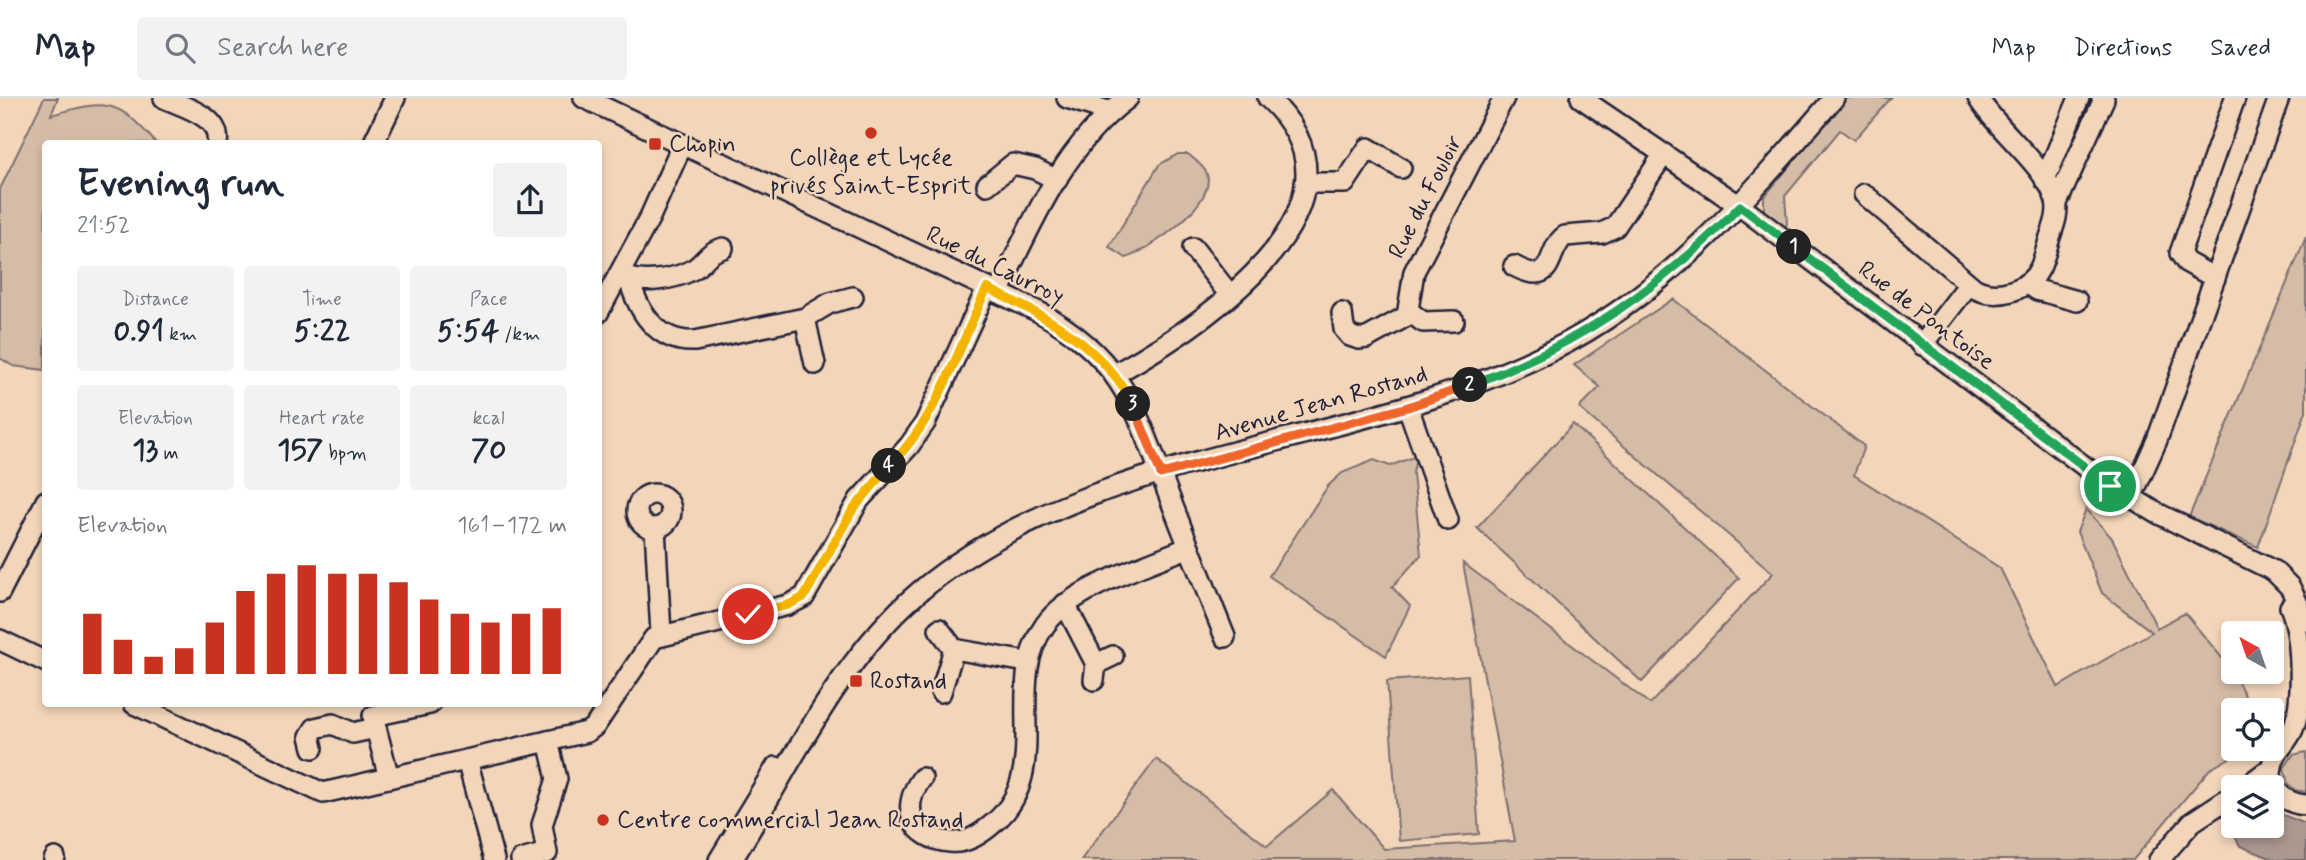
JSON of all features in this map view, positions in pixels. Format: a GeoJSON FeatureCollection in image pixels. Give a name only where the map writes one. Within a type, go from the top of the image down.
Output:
{"type":"FeatureCollection","features":[{"type":"Feature","properties":{"kind":"street"},"geometry":{"type":"LineString","coordinates":[[164,98],[211,122],[218,134],[217,140]]}},
{"type":"Feature","properties":{"kind":"street"},"geometry":{"type":"LineString","coordinates":[[380,140],[395,98]]}},
{"type":"Feature","properties":{"kind":"street","name":"Rue du Caurroy"},"geometry":{"type":"LineString","coordinates":[[584,98],[992,290],[1070,332],[1115,374],[1142,422],[1226,636]]}},
{"type":"Feature","properties":{"kind":"street"},"geometry":{"type":"LineString","coordinates":[[1067,98],[1111,112]]}},
{"type":"Feature","properties":{"kind":"street"},"geometry":{"type":"LineString","coordinates":[[140,707],[323,793],[581,734],[595,726],[648,643],[661,634],[788,605],[804,597],[859,500],[909,446],[925,423],[992,290],[1057,180],[1111,112],[1128,98]]}},
{"type":"Feature","properties":{"kind":"street"},"geometry":{"type":"LineString","coordinates":[[1115,374],[1181,334],[1230,295],[1290,231],[1301,205],[1305,183],[1302,152],[1296,136],[1268,98]]}},
{"type":"Feature","properties":{"kind":"street","name":"Rue du Fouloir"},"geometry":{"type":"LineString","coordinates":[[1410,312],[1414,272],[1504,98]]}},
{"type":"Feature","properties":{"kind":"street","name":"Rue de Pontoise"},"geometry":{"type":"LineString","coordinates":[[1581,98],[1740,206],[2075,460],[2131,498],[2250,558],[2293,588]]}},
{"type":"Feature","properties":{"kind":"street","name":"Avenue Jean Rostand"},"geometry":{"type":"LineString","coordinates":[[719,860],[754,799],[891,618],[919,592],[965,557],[1045,513],[1161,474],[1408,407],[1523,364],[1601,324],[1689,255],[1740,206],[1834,98]]}},
{"type":"Feature","properties":{"kind":"street"},"geometry":{"type":"LineString","coordinates":[[1978,98],[2045,180],[2057,203]]}},
{"type":"Feature","properties":{"kind":"street"},"geometry":{"type":"LineString","coordinates":[[2045,180],[2079,98]]}},
{"type":"Feature","properties":{"kind":"street"},"geometry":{"type":"LineString","coordinates":[[1864,194],[1969,284],[1993,294],[2016,289],[2027,283],[2040,268],[2054,224],[2057,203],[2105,99],[2102,98]]}},
{"type":"Feature","properties":{"kind":"street"},"geometry":{"type":"LineString","coordinates":[[2215,278],[2186,262],[2180,253],[2235,98]]}},
{"type":"Feature","properties":{"kind":"street"},"geometry":{"type":"LineString","coordinates":[[2131,498],[2157,440],[2276,99]]}},
{"type":"Feature","properties":{"kind":"street"},"geometry":{"type":"LineString","coordinates":[[602,307],[624,277],[682,145]]}},
{"type":"Feature","properties":{"kind":"street"},"geometry":{"type":"LineString","coordinates":[[1305,183],[1345,183],[1368,148],[1401,168]]}},
{"type":"Feature","properties":{"kind":"street"},"geometry":{"type":"LineString","coordinates":[[1521,269],[1542,271],[1551,264],[1556,246],[1565,236],[1602,233],[1615,228],[1664,154]]}},
{"type":"Feature","properties":{"kind":"street"},"geometry":{"type":"LineString","coordinates":[[987,184],[1013,164],[1035,169],[1057,180]]}},
{"type":"Feature","properties":{"kind":"street"},"geometry":{"type":"LineString","coordinates":[[624,277],[651,281],[688,272],[706,254],[723,248]]}},
{"type":"Feature","properties":{"kind":"street"},"geometry":{"type":"LineString","coordinates":[[1193,248],[1230,295]]}},
{"type":"Feature","properties":{"kind":"street"},"geometry":{"type":"LineString","coordinates":[[624,277],[646,317],[668,336],[681,341],[695,341],[804,318],[830,303],[853,297]]}},
{"type":"Feature","properties":{"kind":"street"},"geometry":{"type":"LineString","coordinates":[[2027,283],[2037,290],[2077,301]]}},
{"type":"Feature","properties":{"kind":"street"},"geometry":{"type":"LineString","coordinates":[[1922,345],[1969,284]]}},
{"type":"Feature","properties":{"kind":"street"},"geometry":{"type":"LineString","coordinates":[[1342,313],[1346,333],[1354,339],[1363,339],[1403,320],[1410,312],[1423,322],[1454,321]]}},
{"type":"Feature","properties":{"kind":"street"},"geometry":{"type":"LineString","coordinates":[[804,318],[815,364]]}},
{"type":"Feature","properties":{"kind":"street"},"geometry":{"type":"LineString","coordinates":[[1408,407],[1448,520]]}},
{"type":"Feature","properties":{"kind":"street"},"geometry":{"type":"LineString","coordinates":[[0,592],[42,509]]}},
{"type":"Feature","properties":{"kind":"street"},"geometry":{"type":"LineString","coordinates":[[654,528],[661,634]]}},
{"type":"Feature","properties":{"kind":"street"},"geometry":{"type":"LineString","coordinates":[[922,778],[910,796],[909,811],[917,826],[937,839],[954,843],[967,841],[1004,814],[1017,794],[1025,770],[1026,662],[1042,629],[1065,604],[1189,547]]}},
{"type":"Feature","properties":{"kind":"street"},"geometry":{"type":"LineString","coordinates":[[2293,588],[2306,621]]}},
{"type":"Feature","properties":{"kind":"street"},"geometry":{"type":"LineString","coordinates":[[2284,746],[2296,716],[2298,641],[2293,613],[2293,588]]}},
{"type":"Feature","properties":{"kind":"street"},"geometry":{"type":"LineString","coordinates":[[1065,604],[1101,667]]}},
{"type":"Feature","properties":{"kind":"street"},"geometry":{"type":"LineString","coordinates":[[939,629],[954,649],[1026,662]]}},
{"type":"Feature","properties":{"kind":"street"},"geometry":{"type":"LineString","coordinates":[[0,640],[42,660]]}},
{"type":"Feature","properties":{"kind":"street"},"geometry":{"type":"LineString","coordinates":[[941,692],[954,649]]}},
{"type":"Feature","properties":{"kind":"street","name":"Avenue Jean Rostand"},"geometry":{"type":"LineString","coordinates":[[732,860],[834,692]]}},
{"type":"Feature","properties":{"kind":"street"},"geometry":{"type":"LineString","coordinates":[[389,778],[373,716],[416,707]]}},
{"type":"Feature","properties":{"kind":"street"},"geometry":{"type":"LineString","coordinates":[[313,748],[310,736],[315,728],[333,724],[353,733],[376,728]]}},
{"type":"Feature","properties":{"kind":"street"},"geometry":{"type":"LineString","coordinates":[[2284,746],[2306,738]]}},
{"type":"Feature","properties":{"kind":"street"},"geometry":{"type":"LineString","coordinates":[[521,860],[547,853],[543,821],[557,779],[548,741]]}},
{"type":"Feature","properties":{"kind":"street"},"geometry":{"type":"LineString","coordinates":[[467,760],[494,860]]}},
{"type":"Feature","properties":{"kind":"street"},"geometry":{"type":"LineString","coordinates":[[2261,775],[2275,761]]}},
{"type":"Feature","properties":{"kind":"street"},"geometry":{"type":"LineString","coordinates":[[2272,767],[2272,775]]}},
{"type":"Feature","properties":{"kind":"street"},"geometry":{"type":"LineString","coordinates":[[2284,798],[2306,805]]}},
{"type":"Feature","properties":{"kind":"street"},"geometry":{"type":"LineString","coordinates":[[2159,860],[2192,822],[2221,803]]}},
{"type":"Feature","properties":{"kind":"shaded area"},"geometry":{"type":"Polygon","coordinates":[[[44,98],[58,98],[51,115],[86,106],[110,106],[131,118],[153,140],[42,140],[42,370],[13,366],[0,358],[0,189],[44,98]]]}},
{"type":"Feature","properties":{"kind":"shaded area"},"geometry":{"type":"Polygon","coordinates":[[[1846,98],[1891,98],[1854,140],[1840,130],[1785,196],[1787,224],[1783,229],[1764,215],[1764,197],[1846,98]]]}},
{"type":"Feature","properties":{"kind":"shaded area"},"geometry":{"type":"Polygon","coordinates":[[[1178,154],[1188,154],[1206,171],[1207,186],[1202,199],[1192,212],[1165,236],[1126,258],[1109,247],[1159,165],[1178,154]]]}},
{"type":"Feature","properties":{"kind":"shaded area"},"geometry":{"type":"Polygon","coordinates":[[[2306,237],[2306,411],[2258,547],[2189,517],[2306,237]]]}},
{"type":"Feature","properties":{"kind":"shaded area"},"geometry":{"type":"Polygon","coordinates":[[[1673,299],[1864,446],[1854,475],[2000,568],[2058,687],[2152,632],[2102,593],[2077,532],[2086,509],[2112,538],[2157,628],[2185,613],[2221,657],[2221,684],[2239,684],[2246,698],[2221,698],[2221,761],[2224,761],[2209,770],[2133,860],[1081,860],[1156,759],[1267,846],[1333,790],[1384,849],[1515,841],[1463,563],[1650,704],[1773,573],[1579,408],[1600,387],[1574,365],[1673,299]]]}},
{"type":"Feature","properties":{"kind":"shaded area"},"geometry":{"type":"Polygon","coordinates":[[[1573,424],[1739,578],[1642,682],[1477,528],[1573,424]]]}},
{"type":"Feature","properties":{"kind":"shaded area"},"geometry":{"type":"Polygon","coordinates":[[[1416,456],[1413,473],[1421,555],[1392,587],[1410,606],[1386,656],[1269,576],[1328,486],[1342,473],[1374,460],[1390,466],[1416,456]]]}},
{"type":"Feature","properties":{"kind":"shaded area"},"geometry":{"type":"Polygon","coordinates":[[[1468,675],[1479,834],[1399,841],[1387,681],[1468,675]]]}},
{"type":"Feature","properties":{"kind":"shaded area"},"geometry":{"type":"Polygon","coordinates":[[[2306,752],[2306,792],[2295,790],[2288,784],[2284,768],[2293,755],[2306,752]]]}},
{"type":"Feature","properties":{"kind":"shaded area"},"geometry":{"type":"Polygon","coordinates":[[[2284,815],[2306,824],[2306,860],[2275,860],[2240,846],[2236,838],[2284,838],[2284,815]]]}},
{"type":"Feature","properties":{"kind":"place","name":"Collège et Lycée privés Saint-Esprit"},"geometry":{"type":"Point","coordinates":[871,133]}},
{"type":"Feature","properties":{"kind":"place","name":"Chopin"},"geometry":{"type":"Point","coordinates":[655,144]}},
{"type":"Feature","properties":{"kind":"place","name":"Rostand"},"geometry":{"type":"Point","coordinates":[856,681]}},
{"type":"Feature","properties":{"kind":"place","name":"Centre commercial Jean Rostand"},"geometry":{"type":"Point","coordinates":[603,820]}},
{"type":"Feature","properties":{"kind":"route"},"geometry":{"type":"LineString","coordinates":[[748,614],[793,603],[807,593],[841,527],[859,500],[909,446],[925,423],[987,288],[1054,321],[1105,362],[1138,413],[1161,474],[1408,407],[1549,353],[1601,324],[1638,297],[1689,255],[1740,206],[2110,486]]}}]}
